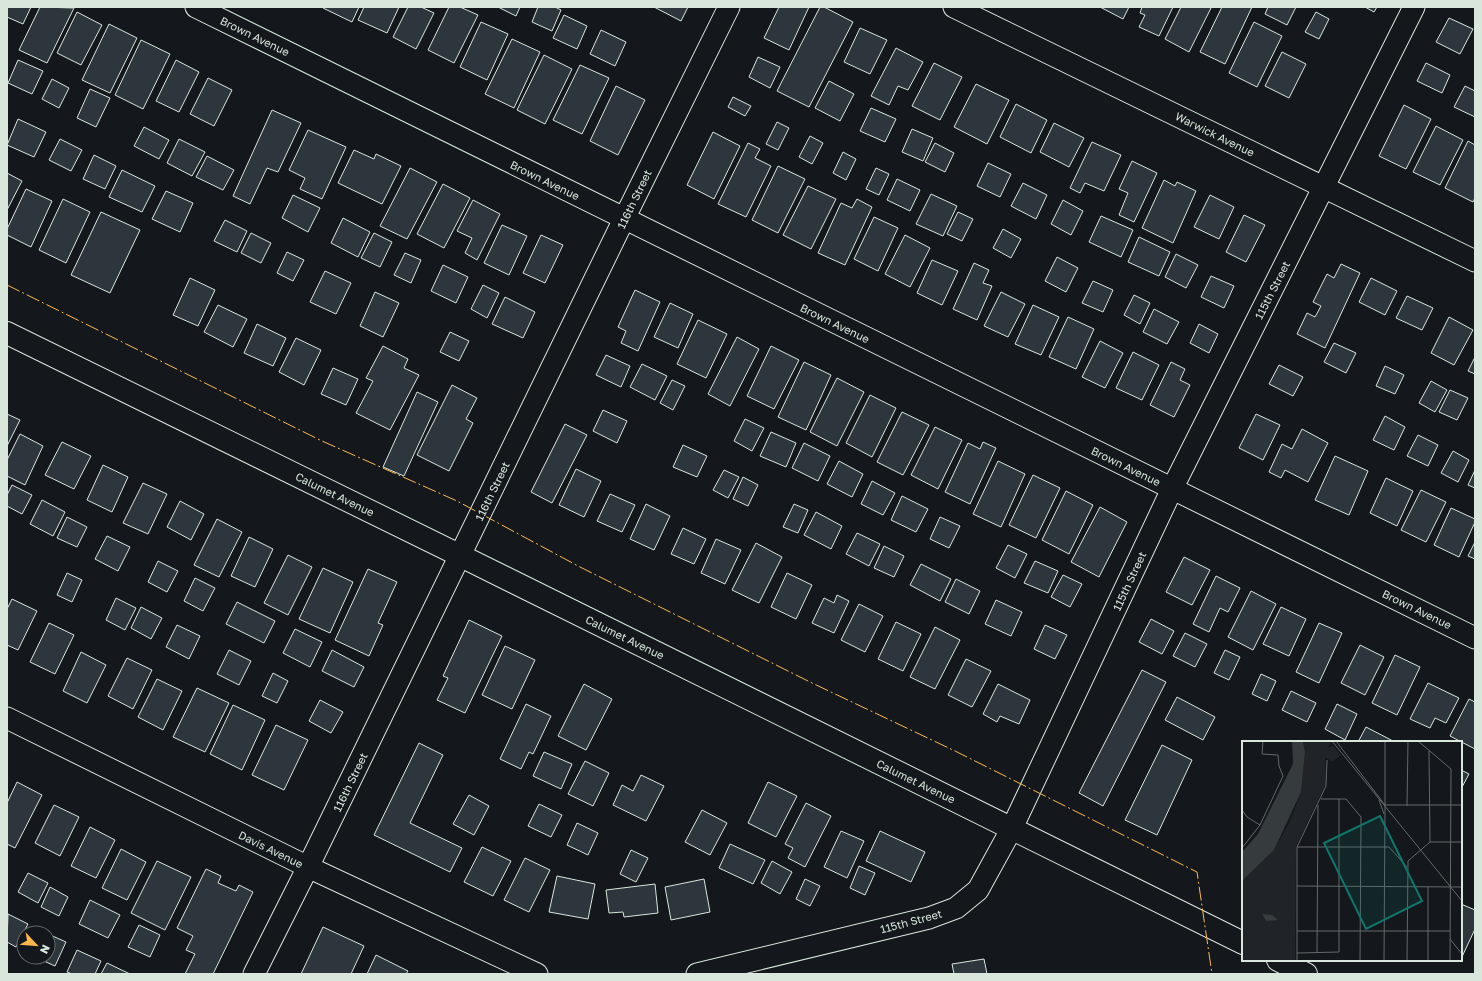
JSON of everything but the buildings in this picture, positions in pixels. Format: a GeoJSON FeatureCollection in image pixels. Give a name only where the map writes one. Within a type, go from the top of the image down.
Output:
{"type":"FeatureCollection","features":[{"type":"Feature","properties":{"kind":"main road","name":"Calumet Avenue"},"geometry":{"type":"LineString","coordinates":[[7,333],[1242,943]]}},
{"type":"Feature","properties":{"kind":"main road"},"geometry":{"type":"LineString","coordinates":[[1280,961],[1306,974]]}},
{"type":"Feature","properties":{"kind":"street","name":"Brown Avenue"},"geometry":{"type":"LineString","coordinates":[[196,7],[1475,638]]}},
{"type":"Feature","properties":{"kind":"street","name":"116th Street"},"geometry":{"type":"LineString","coordinates":[[254,974],[461,556],[624,219],[729,7]]}},
{"type":"Feature","properties":{"kind":"street","name":"Warwick Avenue"},"geometry":{"type":"LineString","coordinates":[[954,7],[1475,261]]}},
{"type":"Feature","properties":{"kind":"street","name":"115th Street"},"geometry":{"type":"LineString","coordinates":[[697,974],[929,918],[956,908],[978,890],[1012,828],[1172,489],[1414,7]]}},
{"type":"Feature","properties":{"kind":"street","name":"Davis Avenue"},"geometry":{"type":"LineString","coordinates":[[7,718],[308,867],[537,974]]}},
{"type":"Feature","properties":{"kind":"power"},"geometry":{"type":"LineString","coordinates":[[7,285],[322,441],[457,501],[580,567],[812,683],[955,751],[1197,872],[1212,974]]}}]}
